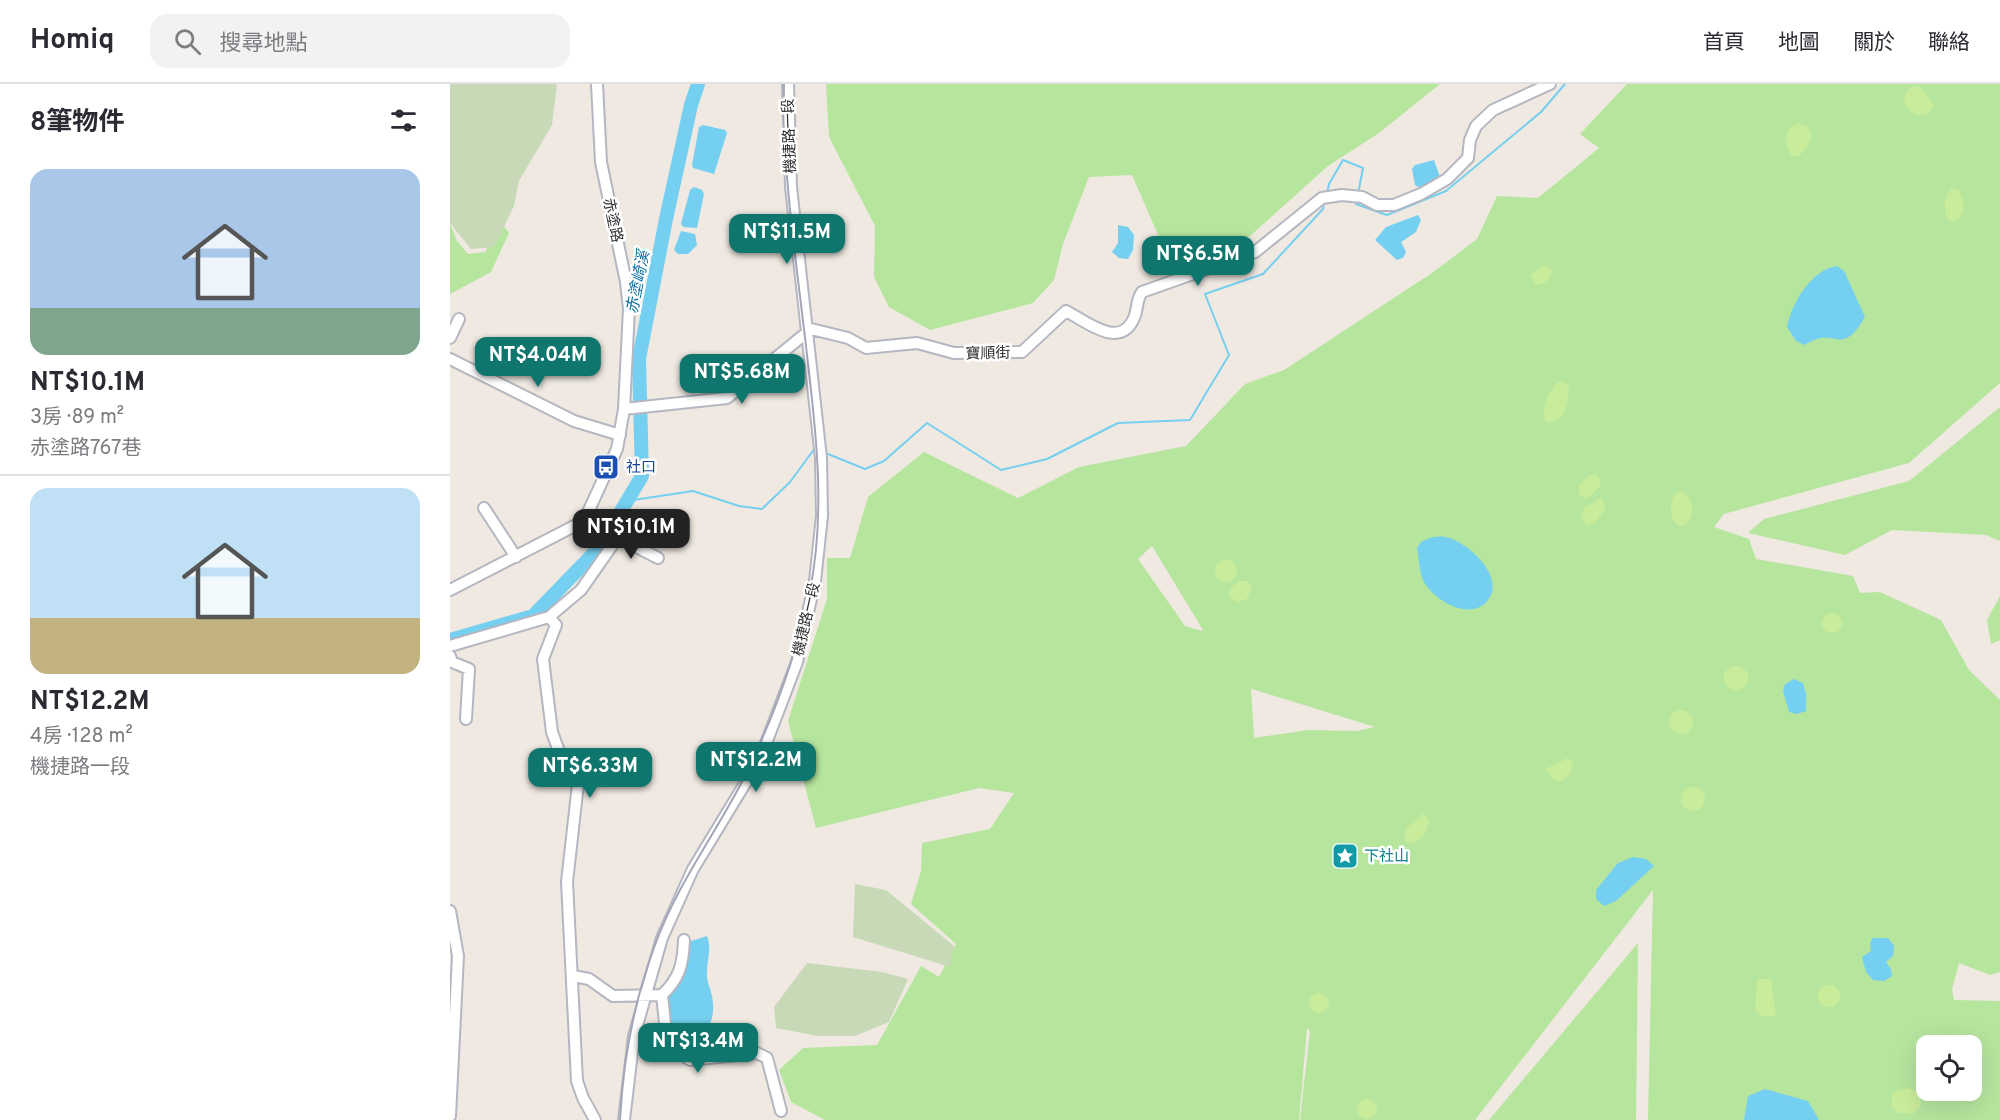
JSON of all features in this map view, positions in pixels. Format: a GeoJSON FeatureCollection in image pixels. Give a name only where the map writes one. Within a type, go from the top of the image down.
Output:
{"type":"FeatureCollection","features":[{"type":"Feature","properties":{"kind":"street","name":"赤塗路"},"geometry":{"type":"LineString","coordinates":[[588,516],[614,458],[628,408],[629,309],[626,282],[602,162],[597,84]]}},
{"type":"Feature","properties":{"kind":"street","name":"機捷路一段"},"geometry":{"type":"LineString","coordinates":[[624,1120],[634,1036],[643,997],[662,938],[693,869],[760,759],[796,662],[815,581],[822,516],[821,451],[791,187],[788,84]]}},
{"type":"Feature","properties":{"kind":"street","name":"寶順街"},"geometry":{"type":"LineString","coordinates":[[809,330],[848,338],[866,348],[917,343],[954,353],[1022,352],[1066,311],[1106,332],[1119,334],[1128,330],[1135,316],[1138,297],[1142,292],[1255,252],[1322,198],[1342,195],[1362,197],[1377,205],[1394,205],[1421,194],[1447,179],[1468,158],[1470,140],[1476,126],[1493,110],[1550,84]]}},
{"type":"Feature","properties":{"kind":"street"},"geometry":{"type":"LineString","coordinates":[[450,338],[459,319]]}},
{"type":"Feature","properties":{"kind":"street"},"geometry":{"type":"LineString","coordinates":[[628,408],[727,398],[809,330]]}},
{"type":"Feature","properties":{"kind":"street"},"geometry":{"type":"LineString","coordinates":[[450,359],[574,421],[620,435]]}},
{"type":"Feature","properties":{"kind":"street"},"geometry":{"type":"LineString","coordinates":[[484,508],[516,557]]}},
{"type":"Feature","properties":{"kind":"street"},"geometry":{"type":"LineString","coordinates":[[450,590],[584,522],[588,516],[598,527],[658,558]]}},
{"type":"Feature","properties":{"kind":"street"},"geometry":{"type":"LineString","coordinates":[[450,646],[549,617],[581,590],[616,536]]}},
{"type":"Feature","properties":{"kind":"street"},"geometry":{"type":"LineString","coordinates":[[549,617],[556,625],[543,659],[552,732],[564,765],[578,784],[567,882],[577,1081],[595,1120]]}},
{"type":"Feature","properties":{"kind":"street"},"geometry":{"type":"LineString","coordinates":[[450,656],[452,662],[469,669],[466,718]]}},
{"type":"Feature","properties":{"kind":"street"},"geometry":{"type":"LineString","coordinates":[[450,910],[458,956],[450,1116]]}},
{"type":"Feature","properties":{"kind":"street"},"geometry":{"type":"LineString","coordinates":[[573,976],[589,979],[613,996],[662,995],[675,982],[683,963],[684,940]]}},
{"type":"Feature","properties":{"kind":"street"},"geometry":{"type":"LineString","coordinates":[[662,995],[667,1042],[690,1060],[757,1053],[767,1058],[781,1111]]}},
{"type":"Feature","properties":{"kind":"green space"},"geometry":{"type":"Polygon","coordinates":[[[450,84],[557,84],[552,125],[519,181],[514,206],[494,247],[471,249],[450,223],[450,84]]]}},
{"type":"Feature","properties":{"kind":"green space"},"geometry":{"type":"Polygon","coordinates":[[[826,84],[1440,84],[1379,133],[1328,166],[1250,236],[1186,262],[1162,244],[1132,175],[1089,177],[1063,244],[1054,280],[1033,303],[930,330],[889,307],[874,277],[875,226],[829,137],[826,84]]]}},
{"type":"Feature","properties":{"kind":"green space"},"geometry":{"type":"Polygon","coordinates":[[[1627,84],[2000,84],[2000,383],[1909,463],[1724,514],[1714,527],[1749,539],[1756,559],[1853,576],[1860,593],[1880,592],[1941,620],[1969,670],[2000,700],[2000,972],[1990,975],[1959,963],[1952,989],[1954,1000],[2000,1001],[2000,1120],[1648,1120],[1653,890],[1475,1120],[1300,1120],[1310,1031],[1307,1028],[1299,1120],[825,1120],[791,1102],[779,1070],[803,1048],[877,1045],[921,966],[939,977],[956,944],[911,904],[921,871],[922,843],[990,829],[1014,793],[979,788],[816,828],[788,721],[827,599],[827,558],[850,558],[868,497],[924,452],[1018,498],[1079,467],[1186,446],[1245,384],[1284,370],[1432,273],[1477,239],[1497,196],[1538,198],[1599,148],[1580,134],[1627,84]],[[1152,546],[1138,559],[1185,626],[1203,630],[1152,546]],[[1251,689],[1254,738],[1308,730],[1357,731],[1375,727],[1251,689]]]}},
{"type":"Feature","properties":{"kind":"green space"},"geometry":{"type":"Polygon","coordinates":[[[1912,86],[1920,87],[1934,105],[1929,112],[1917,115],[1906,107],[1904,100],[1906,93],[1912,86]]]}},
{"type":"Feature","properties":{"kind":"green space"},"geometry":{"type":"Polygon","coordinates":[[[1798,123],[1807,126],[1812,135],[1808,146],[1798,157],[1791,155],[1786,141],[1790,129],[1798,123]]]}},
{"type":"Feature","properties":{"kind":"green space"},"geometry":{"type":"Polygon","coordinates":[[[1951,189],[1958,189],[1963,202],[1962,215],[1955,221],[1948,220],[1945,212],[1946,196],[1951,189]]]}},
{"type":"Feature","properties":{"kind":"green space"},"geometry":{"type":"Polygon","coordinates":[[[494,214],[509,233],[491,272],[450,294],[450,224],[457,241],[468,254],[486,252],[494,214]]]}},
{"type":"Feature","properties":{"kind":"green space"},"geometry":{"type":"Polygon","coordinates":[[[1544,265],[1553,270],[1552,274],[1544,283],[1535,285],[1531,275],[1544,265]]]}},
{"type":"Feature","properties":{"kind":"green space"},"geometry":{"type":"Polygon","coordinates":[[[1558,382],[1565,382],[1569,387],[1567,405],[1562,416],[1552,422],[1546,422],[1544,412],[1546,401],[1558,382]]]}},
{"type":"Feature","properties":{"kind":"green space"},"geometry":{"type":"Polygon","coordinates":[[[2000,407],[2000,541],[1986,535],[1892,530],[1845,555],[1748,533],[1764,519],[1909,481],[2000,407]]]}},
{"type":"Feature","properties":{"kind":"green space"},"geometry":{"type":"Polygon","coordinates":[[[1591,475],[1597,475],[1600,486],[1587,499],[1580,496],[1579,486],[1591,475]]]}},
{"type":"Feature","properties":{"kind":"green space"},"geometry":{"type":"Polygon","coordinates":[[[1680,491],[1689,498],[1692,511],[1686,525],[1678,526],[1673,519],[1671,508],[1674,495],[1680,491]]]}},
{"type":"Feature","properties":{"kind":"green space"},"geometry":{"type":"Polygon","coordinates":[[[1601,498],[1606,508],[1595,523],[1587,525],[1581,517],[1584,508],[1601,498]]]}},
{"type":"Feature","properties":{"kind":"green space"},"geometry":{"type":"Polygon","coordinates":[[[1226,560],[1234,563],[1237,571],[1234,579],[1226,582],[1218,579],[1215,571],[1218,563],[1226,560]]]}},
{"type":"Feature","properties":{"kind":"green space"},"geometry":{"type":"Polygon","coordinates":[[[1239,581],[1248,581],[1252,587],[1247,599],[1238,602],[1231,599],[1229,594],[1232,587],[1239,581]]]}},
{"type":"Feature","properties":{"kind":"green space"},"geometry":{"type":"Polygon","coordinates":[[[2000,596],[2000,640],[1991,644],[1987,620],[2000,596]]]}},
{"type":"Feature","properties":{"kind":"green space"},"geometry":{"type":"Polygon","coordinates":[[[1832,613],[1839,616],[1842,623],[1839,630],[1832,633],[1825,630],[1822,623],[1825,616],[1832,613]]]}},
{"type":"Feature","properties":{"kind":"green space"},"geometry":{"type":"Polygon","coordinates":[[[1736,666],[1745,669],[1748,678],[1745,687],[1736,690],[1727,687],[1724,678],[1727,669],[1736,666]]]}},
{"type":"Feature","properties":{"kind":"green space"},"geometry":{"type":"Polygon","coordinates":[[[1681,710],[1689,714],[1693,722],[1689,730],[1681,734],[1673,730],[1669,722],[1673,714],[1681,710]]]}},
{"type":"Feature","properties":{"kind":"green space"},"geometry":{"type":"Polygon","coordinates":[[[1568,758],[1573,763],[1571,773],[1562,781],[1554,780],[1546,769],[1568,758]]]}},
{"type":"Feature","properties":{"kind":"green space"},"geometry":{"type":"Polygon","coordinates":[[[1693,787],[1701,791],[1705,799],[1701,807],[1693,811],[1685,807],[1681,799],[1685,791],[1693,787]]]}},
{"type":"Feature","properties":{"kind":"green space"},"geometry":{"type":"Polygon","coordinates":[[[1424,813],[1429,821],[1426,832],[1410,844],[1405,840],[1405,830],[1424,813]]]}},
{"type":"Feature","properties":{"kind":"green space"},"geometry":{"type":"Polygon","coordinates":[[[855,884],[886,890],[954,946],[950,967],[853,937],[855,884]]]}},
{"type":"Feature","properties":{"kind":"green space"},"geometry":{"type":"Polygon","coordinates":[[[1638,943],[1636,1120],[1489,1120],[1638,943]]]}},
{"type":"Feature","properties":{"kind":"green space"},"geometry":{"type":"Polygon","coordinates":[[[807,963],[882,972],[908,979],[889,1022],[855,1036],[818,1036],[776,1028],[774,1007],[807,963]]]}},
{"type":"Feature","properties":{"kind":"green space"},"geometry":{"type":"Polygon","coordinates":[[[1759,979],[1771,979],[1776,1015],[1765,1017],[1756,1012],[1756,983],[1759,979]]]}},
{"type":"Feature","properties":{"kind":"green space"},"geometry":{"type":"Polygon","coordinates":[[[1829,985],[1837,988],[1840,996],[1837,1004],[1829,1007],[1821,1004],[1818,996],[1821,988],[1829,985]]]}},
{"type":"Feature","properties":{"kind":"green space"},"geometry":{"type":"Polygon","coordinates":[[[1319,993],[1326,996],[1329,1003],[1326,1010],[1319,1013],[1312,1010],[1309,1003],[1312,996],[1319,993]]]}},
{"type":"Feature","properties":{"kind":"green space"},"geometry":{"type":"Polygon","coordinates":[[[1909,1088],[1916,1092],[1916,1101],[1921,1101],[1921,1106],[1913,1114],[1899,1113],[1891,1106],[1893,1092],[1909,1088]]]}},
{"type":"Feature","properties":{"kind":"green space"},"geometry":{"type":"Polygon","coordinates":[[[1367,1099],[1374,1102],[1377,1109],[1374,1116],[1367,1119],[1360,1116],[1357,1109],[1360,1102],[1367,1099]]]}},
{"type":"Feature","properties":{"kind":"water"},"geometry":{"type":"Polygon","coordinates":[[[703,125],[725,130],[727,133],[714,174],[693,168],[692,165],[699,127],[703,125]]]}},
{"type":"Feature","properties":{"kind":"water"},"geometry":{"type":"Polygon","coordinates":[[[1434,160],[1440,177],[1437,182],[1418,187],[1415,185],[1412,169],[1415,165],[1434,160]]]}},
{"type":"Feature","properties":{"kind":"water"},"geometry":{"type":"Polygon","coordinates":[[[694,187],[702,190],[704,194],[697,228],[683,227],[681,224],[690,190],[694,187]]]}},
{"type":"Feature","properties":{"kind":"water"},"geometry":{"type":"Polygon","coordinates":[[[1418,215],[1421,220],[1416,232],[1401,242],[1406,252],[1403,258],[1397,260],[1375,240],[1386,227],[1418,215]]]}},
{"type":"Feature","properties":{"kind":"water"},"geometry":{"type":"Polygon","coordinates":[[[1118,225],[1128,227],[1134,235],[1133,250],[1128,259],[1119,258],[1112,252],[1118,243],[1118,225]]]}},
{"type":"Feature","properties":{"kind":"water"},"geometry":{"type":"Polygon","coordinates":[[[681,231],[695,234],[697,245],[688,254],[678,254],[674,250],[681,231]]]}},
{"type":"Feature","properties":{"kind":"water"},"geometry":{"type":"Polygon","coordinates":[[[1837,266],[1844,271],[1865,317],[1857,330],[1849,337],[1824,338],[1805,345],[1796,341],[1787,327],[1798,298],[1819,274],[1837,266]]]}},
{"type":"Feature","properties":{"kind":"water"},"geometry":{"type":"Polygon","coordinates":[[[1432,537],[1444,537],[1463,545],[1487,569],[1493,588],[1490,597],[1483,605],[1474,609],[1454,606],[1444,602],[1428,588],[1423,580],[1417,548],[1421,542],[1432,537]]]}},
{"type":"Feature","properties":{"kind":"water"},"geometry":{"type":"Polygon","coordinates":[[[1794,679],[1803,683],[1806,694],[1806,711],[1797,714],[1789,712],[1783,691],[1785,684],[1794,679]]]}},
{"type":"Feature","properties":{"kind":"water"},"geometry":{"type":"Polygon","coordinates":[[[795,749],[803,749],[809,755],[809,763],[803,769],[795,769],[789,763],[789,755],[795,749]]]}},
{"type":"Feature","properties":{"kind":"water"},"geometry":{"type":"Polygon","coordinates":[[[1633,857],[1646,859],[1654,866],[1616,901],[1604,906],[1596,899],[1596,890],[1618,863],[1633,857]]]}},
{"type":"Feature","properties":{"kind":"water"},"geometry":{"type":"Polygon","coordinates":[[[707,936],[709,950],[707,976],[712,996],[713,1014],[704,1034],[685,1052],[670,1038],[667,998],[683,972],[688,942],[707,936]]]}},
{"type":"Feature","properties":{"kind":"water"},"geometry":{"type":"Polygon","coordinates":[[[1873,938],[1888,938],[1894,946],[1893,956],[1886,962],[1891,969],[1892,976],[1884,981],[1873,980],[1866,972],[1862,957],[1871,951],[1870,943],[1873,938]]]}},
{"type":"Feature","properties":{"kind":"water"},"geometry":{"type":"Polygon","coordinates":[[[1765,1089],[1808,1101],[1819,1120],[1744,1120],[1748,1096],[1765,1089]]]}},
{"type":"Feature","properties":{"kind":"waterway","name":"赤塗崎溪"},"geometry":{"type":"LineString","coordinates":[[450,640],[533,616],[599,548],[642,476],[639,359],[666,219],[691,105],[698,84]]}},
{"type":"Feature","properties":{"kind":"waterway"},"geometry":{"type":"LineString","coordinates":[[1357,200],[1356,204],[1387,215],[1446,191],[1541,112],[1565,84]]}},
{"type":"Feature","properties":{"kind":"waterway"},"geometry":{"type":"LineString","coordinates":[[1327,193],[1329,184],[1343,160],[1363,168],[1358,194]]}},
{"type":"Feature","properties":{"kind":"waterway"},"geometry":{"type":"LineString","coordinates":[[823,452],[865,469],[884,461],[927,423],[1001,470],[1047,459],[1118,423],[1190,420],[1229,355],[1205,294],[1263,274],[1323,209],[1324,201]]}},
{"type":"Feature","properties":{"kind":"waterway"},"geometry":{"type":"LineString","coordinates":[[627,501],[693,491],[739,506],[762,509],[790,482],[815,448]]}},
{"type":"Feature","properties":{"kind":"railway"},"geometry":{"type":"LineString","coordinates":[[620,1120],[631,1032],[641,988],[655,945],[674,901],[735,795],[766,730],[784,684],[798,637],[815,562],[818,506],[817,449],[788,189],[784,84]]}},
{"type":"Feature","properties":{"kind":"place","name":"社口"},"geometry":{"type":"Point","coordinates":[606,467]}},
{"type":"Feature","properties":{"kind":"place","name":"下社山"},"geometry":{"type":"Point","coordinates":[1345,856]}}]}
